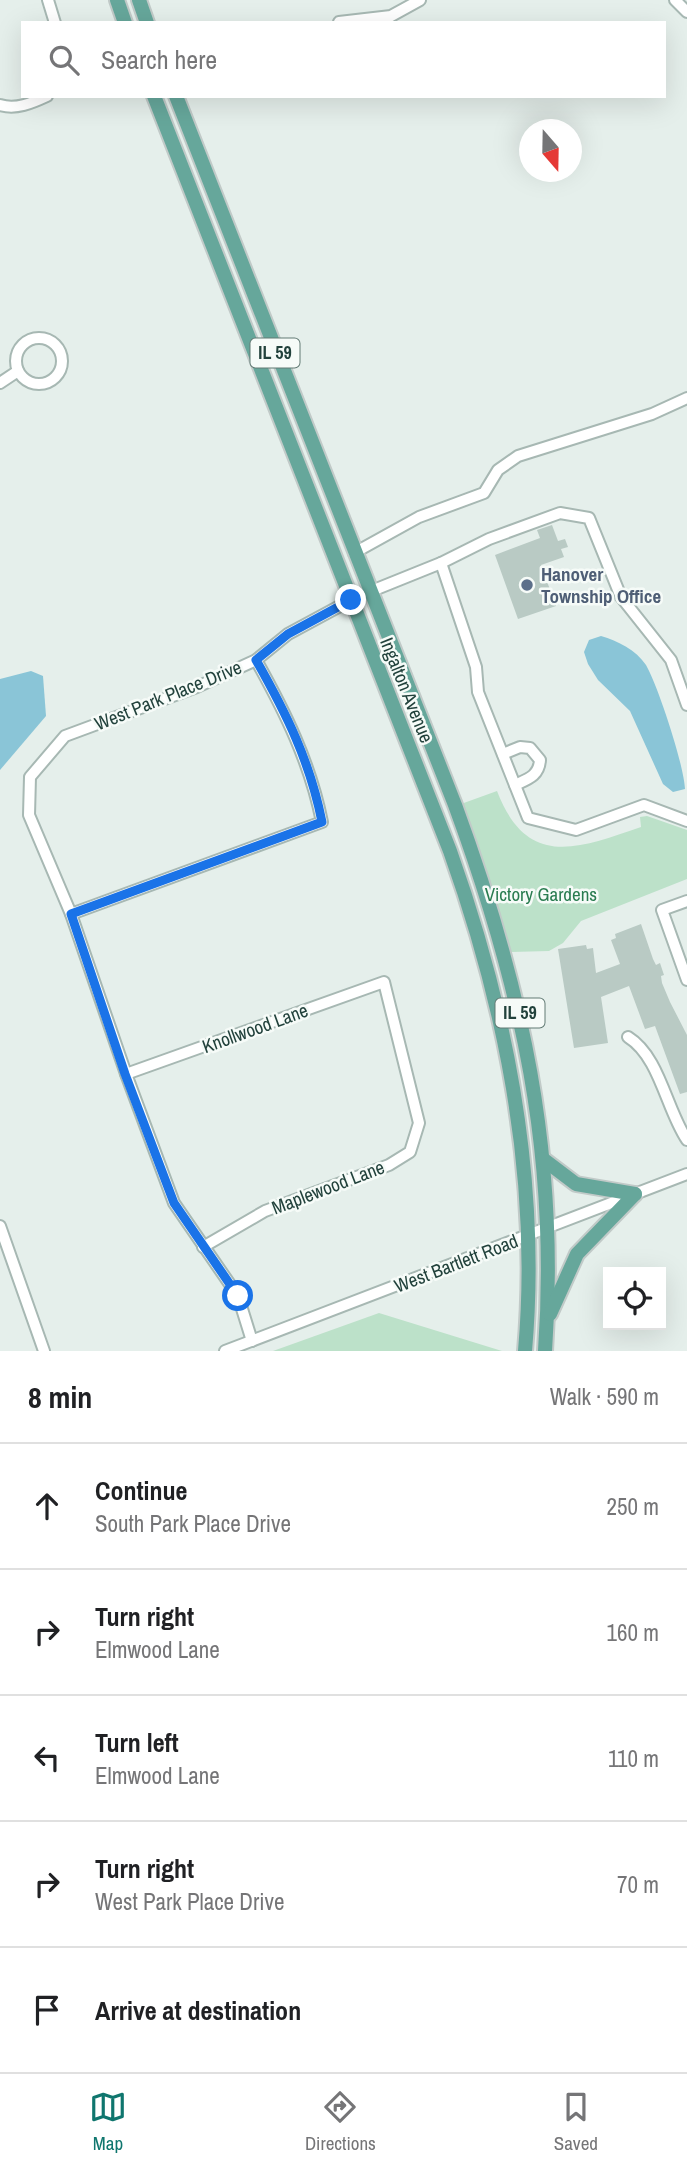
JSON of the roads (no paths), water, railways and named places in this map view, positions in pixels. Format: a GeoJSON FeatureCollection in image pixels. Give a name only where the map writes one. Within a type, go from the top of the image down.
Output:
{"type":"FeatureCollection","features":[{"type":"Feature","properties":{"kind":"main road"},"geometry":{"type":"LineString","coordinates":[[117,0],[124,21]]}},
{"type":"Feature","properties":{"kind":"main road"},"geometry":{"type":"LineString","coordinates":[[139,0],[146,21]]}},
{"type":"Feature","properties":{"kind":"main road","name":"Ingalton Avenue"},"geometry":{"type":"LineString","coordinates":[[155,98],[450,851],[483,949],[502,1024],[517,1112],[527,1236]]}},
{"type":"Feature","properties":{"kind":"main road","name":"Ingalton Avenue"},"geometry":{"type":"LineString","coordinates":[[177,98],[455,805],[496,921],[520,1012],[543,1159],[548,1229]]}},
{"type":"Feature","properties":{"kind":"main road"},"geometry":{"type":"LineString","coordinates":[[351,600],[369,592]]}},
{"type":"Feature","properties":{"kind":"main road"},"geometry":{"type":"LineString","coordinates":[[543,1159],[576,1184],[635,1195]]}},
{"type":"Feature","properties":{"kind":"main road"},"geometry":{"type":"LineString","coordinates":[[547,1322],[577,1254],[635,1195]]}},
{"type":"Feature","properties":{"kind":"main road","name":"IL 59"},"geometry":{"type":"LineString","coordinates":[[545,1351],[548,1229]]}},
{"type":"Feature","properties":{"kind":"main road","name":"IL 59"},"geometry":{"type":"LineString","coordinates":[[525,1351],[527,1236]]}},
{"type":"Feature","properties":{"kind":"street"},"geometry":{"type":"LineString","coordinates":[[48,0],[54,21]]}},
{"type":"Feature","properties":{"kind":"street"},"geometry":{"type":"LineString","coordinates":[[348,21],[391,16],[420,0]]}},
{"type":"Feature","properties":{"kind":"street"},"geometry":{"type":"LineString","coordinates":[[675,0],[687,12]]}},
{"type":"Feature","properties":{"kind":"street"},"geometry":{"type":"LineString","coordinates":[[0,105],[7,107],[29,104],[42,98]]}},
{"type":"Feature","properties":{"kind":"street"},"geometry":{"type":"LineString","coordinates":[[32,338],[48,339],[59,350],[59,371],[49,381],[28,381],[18,371],[16,363],[20,348],[32,338]]}},
{"type":"Feature","properties":{"kind":"street"},"geometry":{"type":"LineString","coordinates":[[0,383],[18,371]]}},
{"type":"Feature","properties":{"kind":"street"},"geometry":{"type":"LineString","coordinates":[[354,553],[419,517],[484,493],[498,470],[518,456],[652,414],[687,398]]}},
{"type":"Feature","properties":{"kind":"street"},"geometry":{"type":"LineString","coordinates":[[369,592],[441,563],[489,539],[560,513],[589,518],[621,597],[671,660],[687,705]]}},
{"type":"Feature","properties":{"kind":"street"},"geometry":{"type":"LineString","coordinates":[[441,563],[476,667],[478,692],[528,818],[576,830],[644,805],[687,821]]}},
{"type":"Feature","properties":{"kind":"street","name":"West Park Place Drive"},"geometry":{"type":"LineString","coordinates":[[71,914],[29,815],[30,777],[65,736],[197,687],[256,660],[288,634],[351,600]]}},
{"type":"Feature","properties":{"kind":"street"},"geometry":{"type":"LineString","coordinates":[[252,1341],[238,1296],[174,1203],[125,1074],[71,914],[322,822],[317,793],[293,726],[256,660]]}},
{"type":"Feature","properties":{"kind":"street"},"geometry":{"type":"LineString","coordinates":[[503,754],[520,747],[530,748],[540,760],[540,769],[533,776],[515,785]]}},
{"type":"Feature","properties":{"kind":"street"},"geometry":{"type":"LineString","coordinates":[[687,901],[662,910],[687,979]]}},
{"type":"Feature","properties":{"kind":"street","name":"Knollwood Lane"},"geometry":{"type":"LineString","coordinates":[[125,1074],[384,982]]}},
{"type":"Feature","properties":{"kind":"street","name":"Maplewood Lane"},"geometry":{"type":"LineString","coordinates":[[204,1247],[265,1211],[389,1165],[410,1152],[419,1124],[384,982]]}},
{"type":"Feature","properties":{"kind":"street"},"geometry":{"type":"LineString","coordinates":[[628,1037],[640,1045],[649,1056],[664,1098],[687,1140]]}},
{"type":"Feature","properties":{"kind":"street","name":"West Bartlett Road"},"geometry":{"type":"LineString","coordinates":[[225,1351],[687,1174]]}},
{"type":"Feature","properties":{"kind":"street"},"geometry":{"type":"LineString","coordinates":[[0,1226],[44,1351]]}},
{"type":"Feature","properties":{"kind":"water"},"geometry":{"type":"Polygon","coordinates":[[[601,636],[626,647],[646,665],[670,726],[685,789],[673,792],[663,784],[630,711],[598,680],[588,664],[584,652],[589,640],[601,636]]]}},
{"type":"Feature","properties":{"kind":"water"},"geometry":{"type":"Polygon","coordinates":[[[31,671],[43,676],[46,716],[0,770],[0,679],[31,671]]]}},
{"type":"Feature","properties":{"kind":"place","name":"Hanover Township Office"},"geometry":{"type":"Point","coordinates":[527,585]}},
{"type":"Feature","properties":{"kind":"park label","name":"Victory Gardens"},"geometry":{"type":"Point","coordinates":[541,894]}}]}
